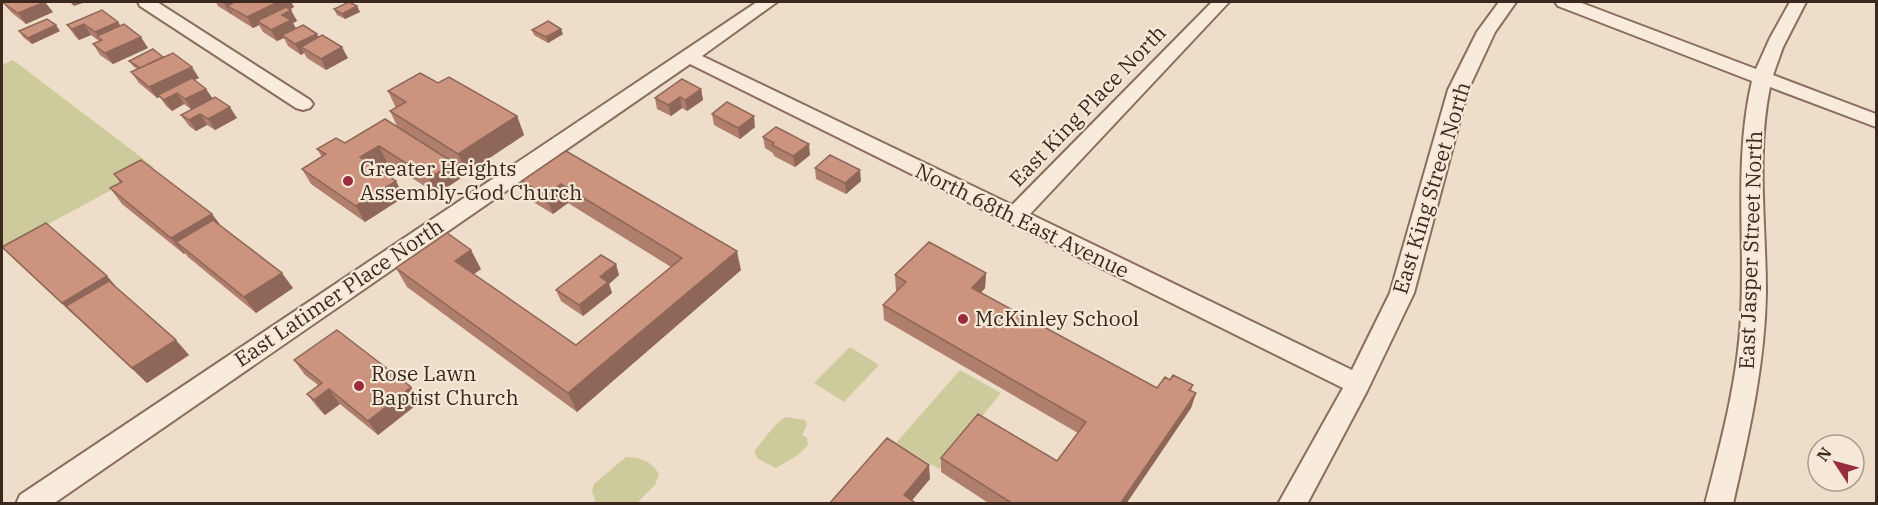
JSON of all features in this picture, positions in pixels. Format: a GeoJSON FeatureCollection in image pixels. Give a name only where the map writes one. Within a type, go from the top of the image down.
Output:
{"type":"FeatureCollection","features":[{"type":"Feature","properties":{"kind":"street"},"geometry":{"type":"LineString","coordinates":[[146,2],[303,104]]}},
{"type":"Feature","properties":{"kind":"street","name":"East Latimer Place North"},"geometry":{"type":"LineString","coordinates":[[30,504],[768,2]]}},
{"type":"Feature","properties":{"kind":"street","name":"East King Place North"},"geometry":{"type":"LineString","coordinates":[[1014,217],[1221,2]]}},
{"type":"Feature","properties":{"kind":"street","name":"East King Street North"},"geometry":{"type":"LineString","coordinates":[[1292,504],[1358,384],[1402,293],[1458,90],[1486,32],[1507,2]]}},
{"type":"Feature","properties":{"kind":"street"},"geometry":{"type":"LineString","coordinates":[[1564,2],[1876,121]]}},
{"type":"Feature","properties":{"kind":"street","name":"East Jasper Street North"},"geometry":{"type":"LineString","coordinates":[[1719,504],[1743,404],[1750,361],[1755,237],[1753,136],[1763,77],[1777,39],[1798,2]]}},
{"type":"Feature","properties":{"kind":"street","name":"North 68th East Avenue"},"geometry":{"type":"LineString","coordinates":[[688,56],[1358,384]]}},
{"type":"Feature","properties":{"kind":"shaded area"},"geometry":{"type":"Polygon","coordinates":[[[13,60],[154,167],[2,249],[2,65],[13,60]]]}},
{"type":"Feature","properties":{"kind":"shaded area"},"geometry":{"type":"Polygon","coordinates":[[[850,347],[879,365],[844,402],[814,383],[850,347]]]}},
{"type":"Feature","properties":{"kind":"shaded area"},"geometry":{"type":"Polygon","coordinates":[[[960,370],[1001,393],[939,469],[896,443],[960,370]]]}},
{"type":"Feature","properties":{"kind":"shaded area"},"geometry":{"type":"Polygon","coordinates":[[[786,417],[805,420],[807,425],[802,435],[807,438],[808,445],[798,455],[776,468],[758,459],[754,452],[774,427],[786,417]]]}},
{"type":"Feature","properties":{"kind":"shaded area"},"geometry":{"type":"Polygon","coordinates":[[[626,457],[641,459],[649,463],[659,474],[655,485],[637,503],[596,503],[592,491],[594,484],[626,457]]]}},
{"type":"Feature","properties":{"kind":"building"},"geometry":{"type":"Polygon","coordinates":[[[2,2],[45,2],[18,13],[2,2]]]}},
{"type":"Feature","properties":{"kind":"building"},"geometry":{"type":"Polygon","coordinates":[[[235,2],[278,2],[247,17],[227,6],[235,2]]]}},
{"type":"Feature","properties":{"kind":"building"},"geometry":{"type":"Polygon","coordinates":[[[349,2],[357,6],[342,14],[334,9],[349,2]]]}},
{"type":"Feature","properties":{"kind":"building"},"geometry":{"type":"Polygon","coordinates":[[[286,7],[291,10],[282,15],[291,20],[271,30],[257,21],[286,7]]]}},
{"type":"Feature","properties":{"kind":"building"},"geometry":{"type":"Polygon","coordinates":[[[102,10],[118,22],[95,32],[84,24],[72,29],[67,25],[102,10]]]}},
{"type":"Feature","properties":{"kind":"building"},"geometry":{"type":"Polygon","coordinates":[[[47,19],[56,25],[28,38],[19,31],[47,19]]]}},
{"type":"Feature","properties":{"kind":"building"},"geometry":{"type":"Polygon","coordinates":[[[548,21],[561,29],[546,37],[532,30],[548,21]]]}},
{"type":"Feature","properties":{"kind":"building"},"geometry":{"type":"Polygon","coordinates":[[[124,24],[141,37],[105,53],[93,44],[102,40],[97,36],[124,24]]]}},
{"type":"Feature","properties":{"kind":"building"},"geometry":{"type":"Polygon","coordinates":[[[303,25],[317,34],[295,44],[282,35],[303,25]]]}},
{"type":"Feature","properties":{"kind":"building"},"geometry":{"type":"Polygon","coordinates":[[[322,35],[342,47],[321,59],[301,47],[322,35]]]}},
{"type":"Feature","properties":{"kind":"building"},"geometry":{"type":"Polygon","coordinates":[[[153,49],[163,57],[140,68],[129,61],[153,49]]]}},
{"type":"Feature","properties":{"kind":"building"},"geometry":{"type":"Polygon","coordinates":[[[173,53],[192,67],[149,87],[131,72],[173,53]]]}},
{"type":"Feature","properties":{"kind":"building"},"geometry":{"type":"Polygon","coordinates":[[[420,73],[438,83],[449,77],[517,116],[458,154],[390,111],[406,102],[388,91],[420,73]]]}},
{"type":"Feature","properties":{"kind":"building"},"geometry":{"type":"Polygon","coordinates":[[[192,78],[206,89],[185,99],[177,93],[164,100],[158,95],[192,78]]]}},
{"type":"Feature","properties":{"kind":"building"},"geometry":{"type":"Polygon","coordinates":[[[682,79],[701,89],[685,100],[680,97],[668,105],[655,98],[682,79]]]}},
{"type":"Feature","properties":{"kind":"building"},"geometry":{"type":"Polygon","coordinates":[[[215,97],[230,107],[208,119],[200,114],[189,120],[181,115],[215,97]]]}},
{"type":"Feature","properties":{"kind":"building"},"geometry":{"type":"Polygon","coordinates":[[[727,102],[754,116],[738,128],[712,114],[727,102]]]}},
{"type":"Feature","properties":{"kind":"building"},"geometry":{"type":"Polygon","coordinates":[[[385,119],[454,163],[429,178],[379,146],[360,157],[396,181],[356,206],[302,169],[326,154],[317,149],[336,138],[345,143],[385,119]]]}},
{"type":"Feature","properties":{"kind":"building"},"geometry":{"type":"Polygon","coordinates":[[[776,127],[809,144],[793,156],[772,145],[774,143],[763,137],[776,127]]]}},
{"type":"Feature","properties":{"kind":"building"},"geometry":{"type":"Polygon","coordinates":[[[566,151],[737,251],[568,393],[396,268],[447,233],[471,250],[455,261],[576,345],[682,258],[561,184],[545,195],[522,181],[566,151]]]}},
{"type":"Feature","properties":{"kind":"building"},"geometry":{"type":"Polygon","coordinates":[[[830,155],[860,170],[845,183],[815,168],[830,155]]]}},
{"type":"Feature","properties":{"kind":"building"},"geometry":{"type":"Polygon","coordinates":[[[141,160],[212,214],[171,238],[110,188],[122,182],[114,174],[141,160]]]}},
{"type":"Feature","properties":{"kind":"building"},"geometry":{"type":"Polygon","coordinates":[[[213,220],[282,273],[244,297],[176,242],[213,220]]]}},
{"type":"Feature","properties":{"kind":"building"},"geometry":{"type":"Polygon","coordinates":[[[46,223],[107,276],[62,303],[2,247],[46,223]]]}},
{"type":"Feature","properties":{"kind":"building"},"geometry":{"type":"Polygon","coordinates":[[[929,242],[986,273],[972,288],[1157,388],[1165,377],[1170,380],[1173,375],[1193,385],[1189,390],[1196,393],[1120,504],[1013,504],[941,458],[978,414],[1057,461],[1086,422],[883,305],[906,282],[895,275],[929,242]]]}},
{"type":"Feature","properties":{"kind":"building"},"geometry":{"type":"Polygon","coordinates":[[[601,255],[616,264],[600,277],[608,282],[579,305],[556,290],[601,255]]]}},
{"type":"Feature","properties":{"kind":"building"},"geometry":{"type":"Polygon","coordinates":[[[109,281],[176,340],[132,368],[66,306],[109,281]]]}},
{"type":"Feature","properties":{"kind":"building","name":"Rose Lawn Baptist Church"},"geometry":{"type":"Polygon","coordinates":[[[337,330],[411,387],[368,421],[329,389],[314,400],[307,394],[322,383],[294,360],[337,330]]]}},
{"type":"Feature","properties":{"kind":"building"},"geometry":{"type":"Polygon","coordinates":[[[887,438],[929,465],[904,495],[917,504],[829,504],[887,438]]]}},
{"type":"Feature","properties":{"kind":"place","name":"Greater Heights Assembly-God Church"},"geometry":{"type":"Point","coordinates":[348,181]}},
{"type":"Feature","properties":{"kind":"place","name":"McKinley School"},"geometry":{"type":"Point","coordinates":[963,319]}},
{"type":"Feature","properties":{"kind":"place","name":"Rose Lawn Baptist Church"},"geometry":{"type":"Point","coordinates":[359,386]}}]}
